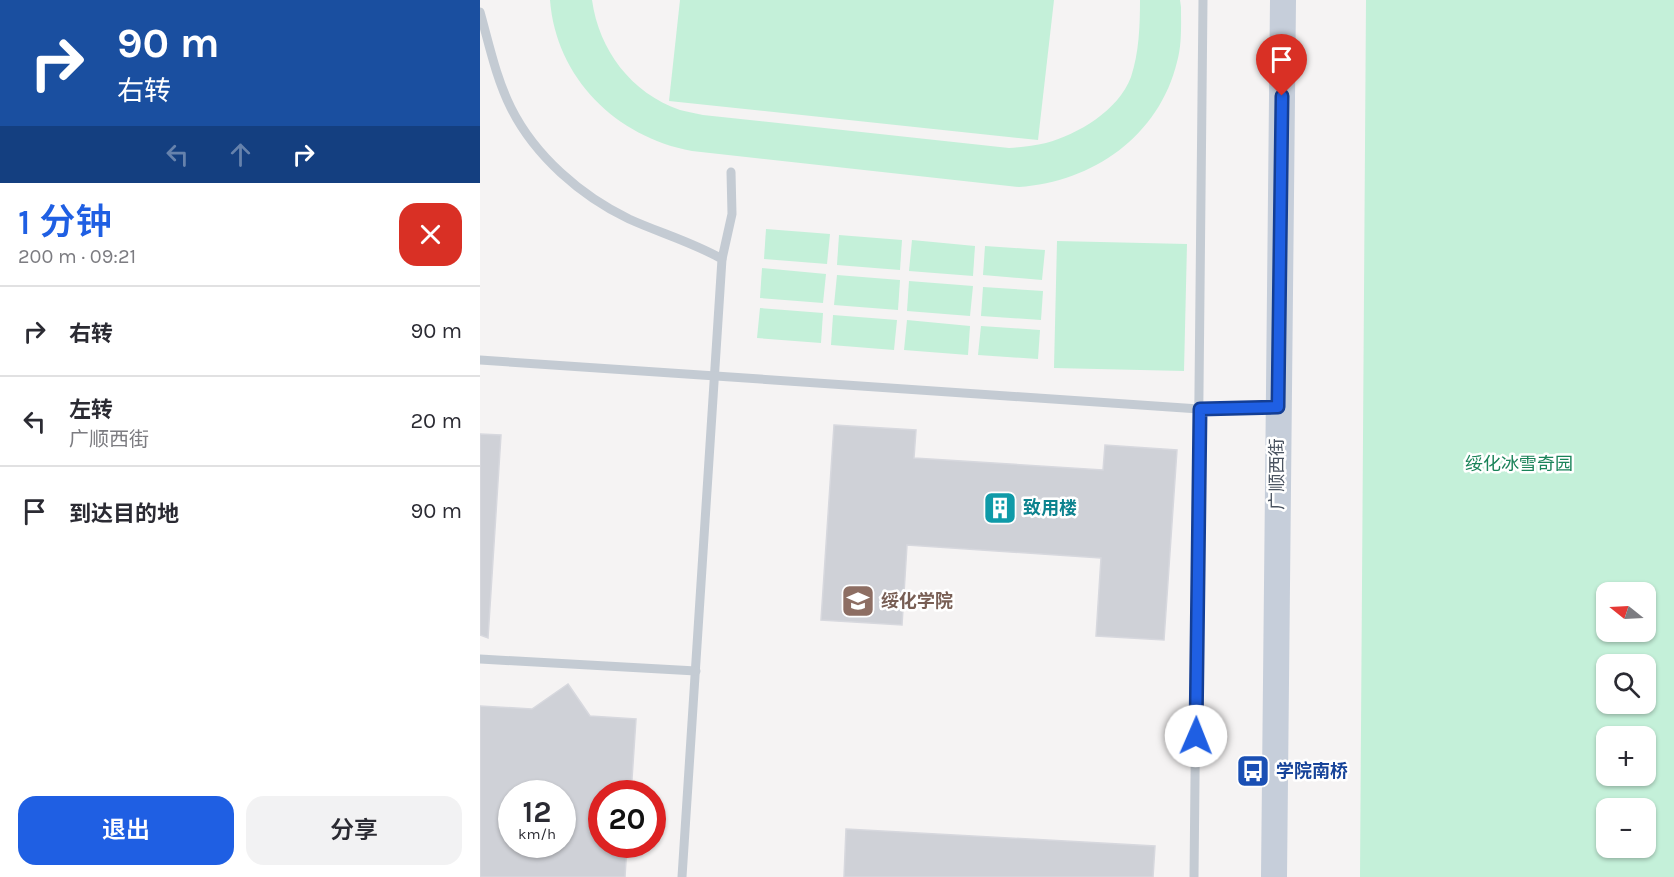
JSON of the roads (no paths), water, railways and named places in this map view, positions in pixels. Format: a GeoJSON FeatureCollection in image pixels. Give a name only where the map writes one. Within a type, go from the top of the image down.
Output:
{"type":"FeatureCollection","features":[{"type":"Feature","properties":{"kind":"main road","name":"广顺西街"},"geometry":{"type":"LineString","coordinates":[[1274,877],[1283,0]]}},
{"type":"Feature","properties":{"kind":"lane"},"geometry":{"type":"LineString","coordinates":[[1194,877],[1203,0]]}},
{"type":"Feature","properties":{"kind":"lane"},"geometry":{"type":"LineString","coordinates":[[480,12],[499,79],[510,107],[544,157],[598,202],[628,218],[722,259]]}},
{"type":"Feature","properties":{"kind":"lane"},"geometry":{"type":"LineString","coordinates":[[682,877],[722,259],[732,214],[731,172]]}},
{"type":"Feature","properties":{"kind":"lane"},"geometry":{"type":"LineString","coordinates":[[480,360],[1200,409],[1278,407]]}},
{"type":"Feature","properties":{"kind":"lane"},"geometry":{"type":"LineString","coordinates":[[480,659],[696,670]]}},
{"type":"Feature","properties":{"kind":"place","name":"致用楼"},"geometry":{"type":"Point","coordinates":[1000,508]}},
{"type":"Feature","properties":{"kind":"place","name":"绥化学院"},"geometry":{"type":"Point","coordinates":[858,601]}},
{"type":"Feature","properties":{"kind":"place","name":"学院南桥"},"geometry":{"type":"Point","coordinates":[1253,771]}},
{"type":"Feature","properties":{"kind":"park label","name":"绥化冰雪奇园"},"geometry":{"type":"Point","coordinates":[1519,464]}}]}
